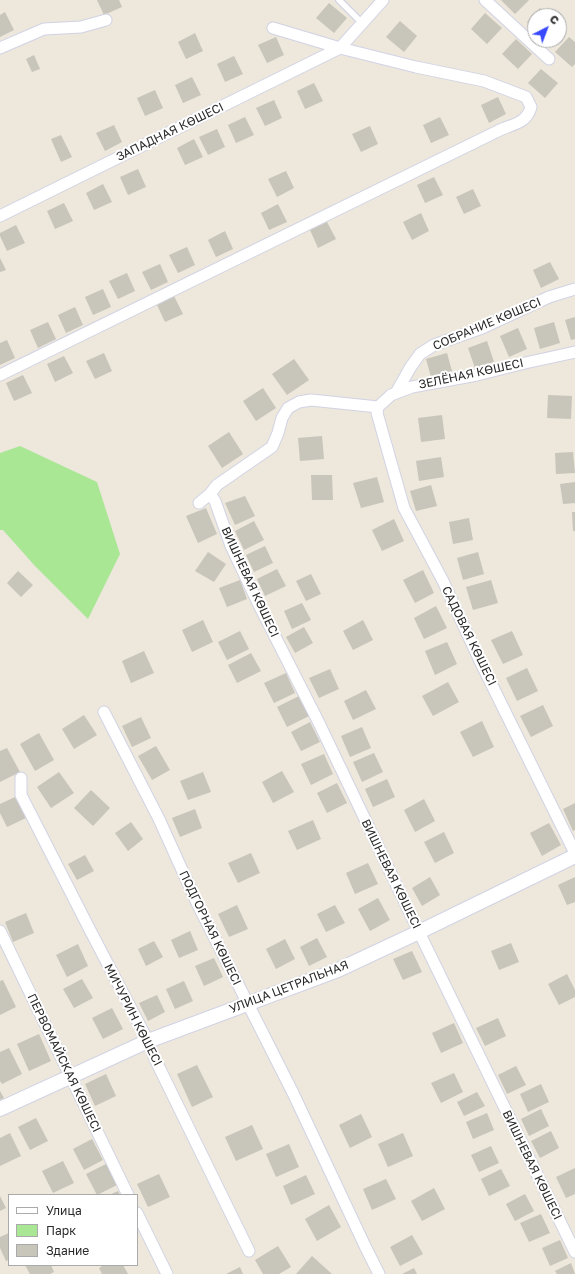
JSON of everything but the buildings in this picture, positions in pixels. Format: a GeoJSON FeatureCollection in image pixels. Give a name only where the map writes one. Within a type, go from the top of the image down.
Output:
{"type":"FeatureCollection","features":[{"type":"Feature","properties":{"kind":"street"},"geometry":{"type":"LineString","coordinates":[[340,48],[383,0]]}},
{"type":"Feature","properties":{"kind":"street"},"geometry":{"type":"LineString","coordinates":[[485,0],[549,59]]}},
{"type":"Feature","properties":{"kind":"street"},"geometry":{"type":"LineString","coordinates":[[0,48],[44,29],[81,27],[106,20]]}},
{"type":"Feature","properties":{"kind":"street"},"geometry":{"type":"LineString","coordinates":[[0,375],[388,184],[520,122],[529,114],[531,107],[526,97],[484,81],[416,67],[340,48],[273,28]]}},
{"type":"Feature","properties":{"kind":"street","name":"ЗАПАДНАЯ КӨШЕСІ"},"geometry":{"type":"LineString","coordinates":[[0,216],[340,48]]}},
{"type":"Feature","properties":{"kind":"street","name":"СОБРАНИЕ КӨШЕСІ"},"geometry":{"type":"LineString","coordinates":[[396,393],[420,354],[434,345],[496,322],[549,297],[575,289]]}},
{"type":"Feature","properties":{"kind":"street","name":"ЗЕЛЁНАЯ КӨШЕСІ"},"geometry":{"type":"LineString","coordinates":[[377,410],[391,395],[412,387],[478,375],[575,352]]}},
{"type":"Feature","properties":{"kind":"street"},"geometry":{"type":"LineString","coordinates":[[199,504],[217,485],[272,447],[282,418],[288,408],[299,402],[311,400],[377,410]]}},
{"type":"Feature","properties":{"kind":"street","name":"САДОВАЯ КӨШЕСІ"},"geometry":{"type":"LineString","coordinates":[[377,410],[404,508],[443,581],[480,661],[575,852]]}},
{"type":"Feature","properties":{"kind":"street","name":"ВИШНЕВАЯ КӨШЕСІ"},"geometry":{"type":"LineString","coordinates":[[210,494],[215,502],[231,546],[257,601],[319,723],[575,1252]]}},
{"type":"Feature","properties":{"kind":"street","name":"ПОДГОРНАЯ КӨШЕСІ"},"geometry":{"type":"LineString","coordinates":[[104,712],[159,818],[197,903],[246,1003],[293,1093],[365,1246],[380,1274]]}},
{"type":"Feature","properties":{"kind":"street","name":"МИЧУРИН КӨШЕСІ"},"geometry":{"type":"LineString","coordinates":[[21,778],[21,795],[148,1041],[155,1059],[249,1251]]}},
{"type":"Feature","properties":{"kind":"street","name":"УЛИЦА ЦЕТРАЛЬНАЯ"},"geometry":{"type":"LineString","coordinates":[[0,1109],[148,1041],[246,1003],[338,970],[575,856]]}},
{"type":"Feature","properties":{"kind":"street","name":"ПЕРВОМАЙСКАЯ КӨШЕСІ"},"geometry":{"type":"LineString","coordinates":[[0,931],[128,1194]]}},
{"type":"Feature","properties":{"kind":"street"},"geometry":{"type":"LineString","coordinates":[[138,1215],[167,1274]]}},
{"type":"Feature","properties":{"kind":"lane"},"geometry":{"type":"LineString","coordinates":[[339,0],[362,23]]}},
{"type":"Feature","properties":{"kind":"green space"},"geometry":{"type":"Polygon","coordinates":[[[20,446],[97,482],[120,554],[88,619],[35,566],[3,530],[0,530],[0,453],[20,446]]]}}]}
